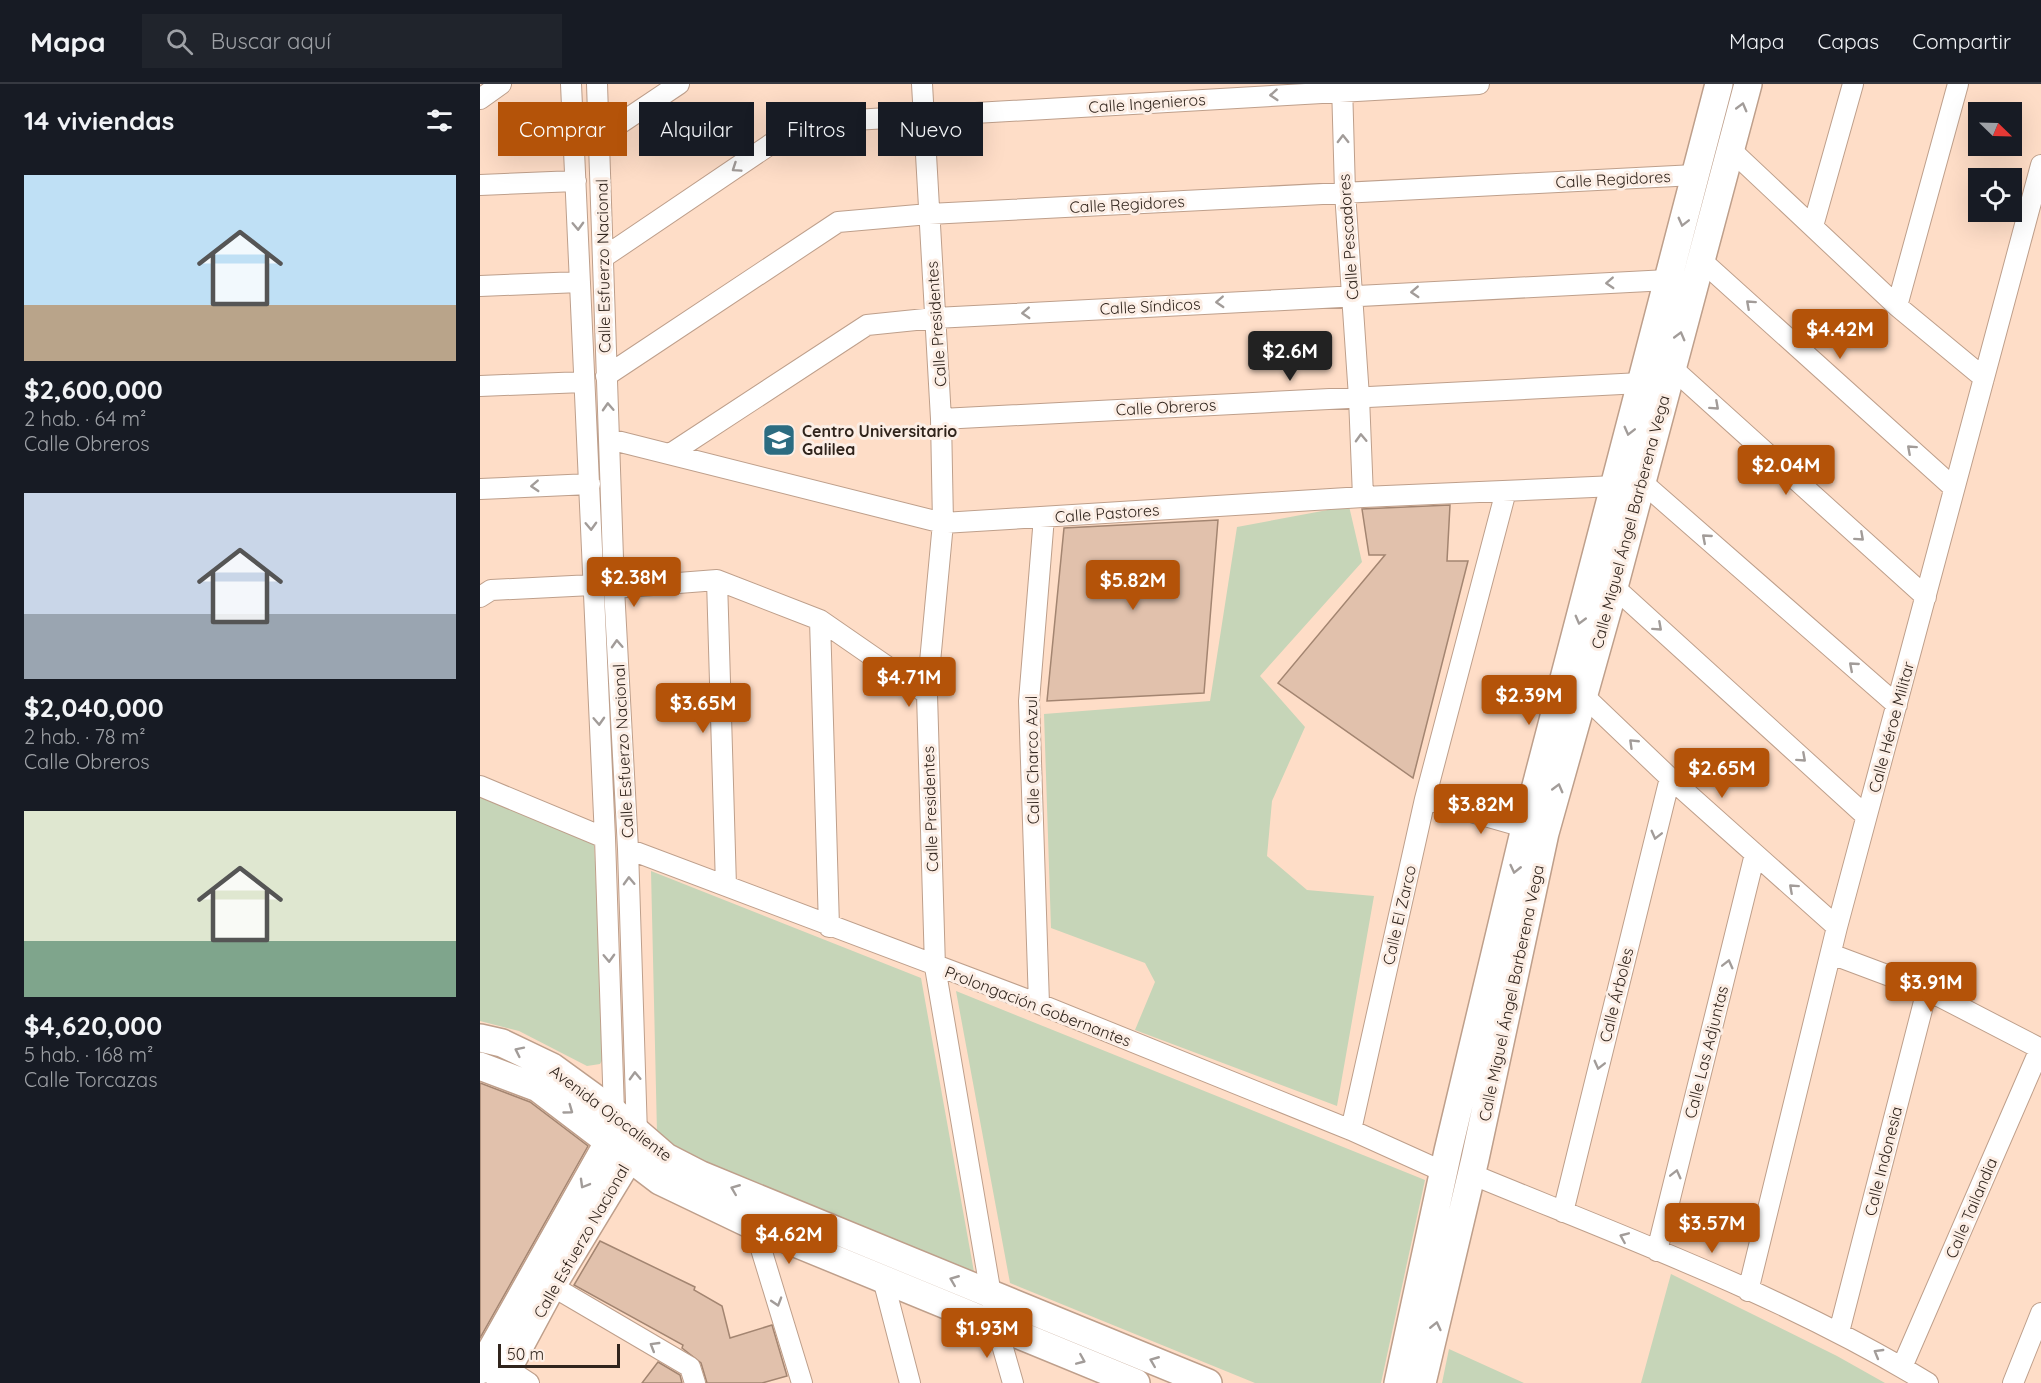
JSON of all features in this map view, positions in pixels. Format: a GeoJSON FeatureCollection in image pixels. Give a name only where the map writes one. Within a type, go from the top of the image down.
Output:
{"type":"FeatureCollection","features":[{"type":"Feature","properties":{"kind":"street"},"geometry":{"type":"LineString","coordinates":[[480,99],[501,84]]}},
{"type":"Feature","properties":{"kind":"street","name":"Calle Esfuerzo Nacional"},"geometry":{"type":"LineString","coordinates":[[497,1369],[609,1141],[614,1112],[605,838],[592,585],[590,484],[572,84]]}},
{"type":"Feature","properties":{"kind":"street","name":"Calle Esfuerzo Nacional"},"geometry":{"type":"LineString","coordinates":[[597,84],[598,102]]}},
{"type":"Feature","properties":{"kind":"street"},"geometry":{"type":"LineString","coordinates":[[627,119],[679,84]]}},
{"type":"Feature","properties":{"kind":"street","name":"Calle Presidentes"},"geometry":{"type":"LineString","coordinates":[[922,84],[924,102]]}},
{"type":"Feature","properties":{"kind":"street","name":"Calle Ingenieros"},"geometry":{"type":"LineString","coordinates":[[983,113],[1342,88],[1479,84]]}},
{"type":"Feature","properties":{"kind":"street","name":"Calle Miguel Ángel Barberena Vega"},"geometry":{"type":"LineString","coordinates":[[1398,1383],[1443,1172],[1535,831],[1641,383],[1719,84]]}},
{"type":"Feature","properties":{"kind":"street","name":"Calle Miguel Ángel Barberena Vega"},"geometry":{"type":"LineString","coordinates":[[1422,1383],[1471,1174],[1535,831],[1584,695],[1748,84]]}},
{"type":"Feature","properties":{"kind":"street"},"geometry":{"type":"LineString","coordinates":[[1813,226],[1853,84]]}},
{"type":"Feature","properties":{"kind":"street"},"geometry":{"type":"LineString","coordinates":[[1897,306],[1958,84]]}},
{"type":"Feature","properties":{"kind":"street","name":"Calle Pescadores"},"geometry":{"type":"LineString","coordinates":[[1342,88],[1345,192],[1359,397],[1363,497]]}},
{"type":"Feature","properties":{"kind":"street","name":"Calle Ingenieros"},"geometry":{"type":"LineString","coordinates":[[604,257],[802,123],[878,119]]}},
{"type":"Feature","properties":{"kind":"street"},"geometry":{"type":"LineString","coordinates":[[1731,149],[1897,306],[1984,378]]}},
{"type":"Feature","properties":{"kind":"street","name":"Calle Esfuerzo Nacional"},"geometry":{"type":"LineString","coordinates":[[497,1369],[552,1286],[633,1146],[628,849],[614,588],[601,156]]}},
{"type":"Feature","properties":{"kind":"street","name":"Calle Presidentes"},"geometry":{"type":"LineString","coordinates":[[927,156],[942,419],[943,523],[927,693],[935,967],[996,1324],[1013,1383]]}},
{"type":"Feature","properties":{"kind":"street","name":"Calle Héroe Militar"},"geometry":{"type":"LineString","coordinates":[[1748,1291],[1837,927],[2041,165]]}},
{"type":"Feature","properties":{"kind":"street","name":"Calle Regidores"},"geometry":{"type":"LineString","coordinates":[[606,375],[838,222],[929,214],[1695,175]]}},
{"type":"Feature","properties":{"kind":"street"},"geometry":{"type":"LineString","coordinates":[[480,185],[576,181]]}},
{"type":"Feature","properties":{"kind":"street"},"geometry":{"type":"LineString","coordinates":[[1701,260],[1954,488]]}},
{"type":"Feature","properties":{"kind":"street","name":"Calle Síndicos"},"geometry":{"type":"LineString","coordinates":[[670,454],[867,325],[935,318],[1352,294],[1668,280]]}},
{"type":"Feature","properties":{"kind":"street"},"geometry":{"type":"LineString","coordinates":[[480,286],[580,282]]}},
{"type":"Feature","properties":{"kind":"street"},"geometry":{"type":"LineString","coordinates":[[1671,367],[1926,597]]}},
{"type":"Feature","properties":{"kind":"street"},"geometry":{"type":"LineString","coordinates":[[480,386],[584,382]]}},
{"type":"Feature","properties":{"kind":"street","name":"Calle Obreros"},"geometry":{"type":"LineString","coordinates":[[942,419],[1641,383]]}},
{"type":"Feature","properties":{"kind":"street","name":"Calle Pastores"},"geometry":{"type":"LineString","coordinates":[[609,439],[943,523],[1363,497],[1616,486]]}},
{"type":"Feature","properties":{"kind":"street"},"geometry":{"type":"LineString","coordinates":[[1642,482],[1897,705]]}},
{"type":"Feature","properties":{"kind":"street"},"geometry":{"type":"LineString","coordinates":[[480,489],[590,484]]}},
{"type":"Feature","properties":{"kind":"street","name":"Calle El Zarco"},"geometry":{"type":"LineString","coordinates":[[1351,1130],[1425,799],[1506,491]]}},
{"type":"Feature","properties":{"kind":"street","name":"Calle Charco Azul"},"geometry":{"type":"LineString","coordinates":[[1039,1004],[1029,701],[1044,517]]}},
{"type":"Feature","properties":{"kind":"street"},"geometry":{"type":"LineString","coordinates":[[717,580],[726,886]]}},
{"type":"Feature","properties":{"kind":"street"},"geometry":{"type":"LineString","coordinates":[[614,588],[717,580],[820,620],[927,693]]}},
{"type":"Feature","properties":{"kind":"street"},"geometry":{"type":"LineString","coordinates":[[480,597],[491,590],[592,585]]}},
{"type":"Feature","properties":{"kind":"street"},"geometry":{"type":"LineString","coordinates":[[1614,587],[1866,816]]}},
{"type":"Feature","properties":{"kind":"street"},"geometry":{"type":"LineString","coordinates":[[820,620],[829,927]]}},
{"type":"Feature","properties":{"kind":"street"},"geometry":{"type":"LineString","coordinates":[[1584,695],[1670,778],[1837,927]]}},
{"type":"Feature","properties":{"kind":"street","name":"Calle Árboles"},"geometry":{"type":"LineString","coordinates":[[1563,1212],[1670,778]]}},
{"type":"Feature","properties":{"kind":"street"},"geometry":{"type":"LineString","coordinates":[[480,786],[605,838]]}},
{"type":"Feature","properties":{"kind":"street"},"geometry":{"type":"LineString","coordinates":[[1425,799],[1535,831]]}},
{"type":"Feature","properties":{"kind":"street","name":"Prolongación Gobernantes"},"geometry":{"type":"LineString","coordinates":[[628,849],[935,967],[1039,1004],[1351,1130],[1443,1172]]}},
{"type":"Feature","properties":{"kind":"street","name":"Calle Las Adjuntas"},"geometry":{"type":"LineString","coordinates":[[1657,1251],[1755,854]]}},
{"type":"Feature","properties":{"kind":"street"},"geometry":{"type":"LineString","coordinates":[[1831,954],[1927,990],[2040,1049]]}},
{"type":"Feature","properties":{"kind":"street","name":"Calle Indonesia"},"geometry":{"type":"LineString","coordinates":[[1839,1332],[1927,990]]}},
{"type":"Feature","properties":{"kind":"street","name":"Avenida Ojocaliente"},"geometry":{"type":"LineString","coordinates":[[480,1038],[502,1043],[552,1067],[614,1112],[633,1146],[660,1181],[754,1226],[996,1324],[1121,1380]]}},
{"type":"Feature","properties":{"kind":"street","name":"Calle Tailandia"},"geometry":{"type":"LineString","coordinates":[[1902,1367],[2040,1049]]}},
{"type":"Feature","properties":{"kind":"street","name":"Avenida Ojocaliente"},"geometry":{"type":"LineString","coordinates":[[480,1066],[538,1088],[609,1141],[666,1157],[701,1175],[1208,1383]]}},
{"type":"Feature","properties":{"kind":"street"},"geometry":{"type":"LineString","coordinates":[[1471,1174],[1657,1251],[1839,1332],[1928,1383]]}},
{"type":"Feature","properties":{"kind":"street"},"geometry":{"type":"LineString","coordinates":[[754,1226],[802,1383]]}},
{"type":"Feature","properties":{"kind":"street"},"geometry":{"type":"LineString","coordinates":[[883,1279],[910,1383]]}},
{"type":"Feature","properties":{"kind":"street"},"geometry":{"type":"LineString","coordinates":[[552,1286],[690,1367],[695,1383]]}},
{"type":"Feature","properties":{"kind":"street"},"geometry":{"type":"LineString","coordinates":[[2013,1383],[2041,1312]]}},
{"type":"Feature","properties":{"kind":"green space"},"geometry":{"type":"Polygon","coordinates":[[[1349,506],[1362,562],[1260,676],[1305,727],[1272,801],[1267,856],[1307,890],[1374,896],[1337,1106],[1135,1030],[1155,982],[1145,963],[1051,928],[1044,714],[1210,701],[1237,527],[1349,506]]]}},
{"type":"Feature","properties":{"kind":"green space"},"geometry":{"type":"Polygon","coordinates":[[[480,797],[594,841],[604,1057],[600,1064],[587,1066],[519,1031],[480,1021],[480,797]]]}},
{"type":"Feature","properties":{"kind":"green space"},"geometry":{"type":"Polygon","coordinates":[[[651,871],[921,978],[974,1272],[702,1167],[657,1133],[651,871]]]}},
{"type":"Feature","properties":{"kind":"green space"},"geometry":{"type":"Polygon","coordinates":[[[956,991],[1425,1180],[1381,1383],[1255,1383],[1010,1283],[956,991]]]}},
{"type":"Feature","properties":{"kind":"green space"},"geometry":{"type":"Polygon","coordinates":[[[1671,1274],[1837,1356],[1885,1383],[1641,1383],[1671,1274]]]}},
{"type":"Feature","properties":{"kind":"green space"},"geometry":{"type":"Polygon","coordinates":[[[1449,1349],[1524,1383],[1442,1383],[1449,1349]]]}},
{"type":"Feature","properties":{"kind":"building"},"geometry":{"type":"Polygon","coordinates":[[[1450,505],[1447,561],[1468,561],[1413,778],[1278,683],[1385,555],[1369,555],[1362,509],[1450,505]]]}},
{"type":"Feature","properties":{"kind":"building"},"geometry":{"type":"Polygon","coordinates":[[[1218,520],[1204,693],[1047,701],[1064,528],[1218,520]]]}},
{"type":"Feature","properties":{"kind":"building"},"geometry":{"type":"Polygon","coordinates":[[[480,1083],[530,1102],[588,1146],[480,1338],[480,1083]]]}},
{"type":"Feature","properties":{"kind":"building"},"geometry":{"type":"Polygon","coordinates":[[[600,1241],[695,1287],[694,1290],[722,1306],[730,1338],[772,1325],[787,1376],[762,1383],[707,1383],[701,1363],[682,1348],[683,1345],[574,1285],[600,1241]]]}},
{"type":"Feature","properties":{"kind":"building"},"geometry":{"type":"Polygon","coordinates":[[[658,1362],[680,1375],[682,1383],[642,1383],[658,1362]]]}},
{"type":"Feature","properties":{"kind":"place","name":"Centro Universitario Galilea"},"geometry":{"type":"Point","coordinates":[779,440]}}]}
